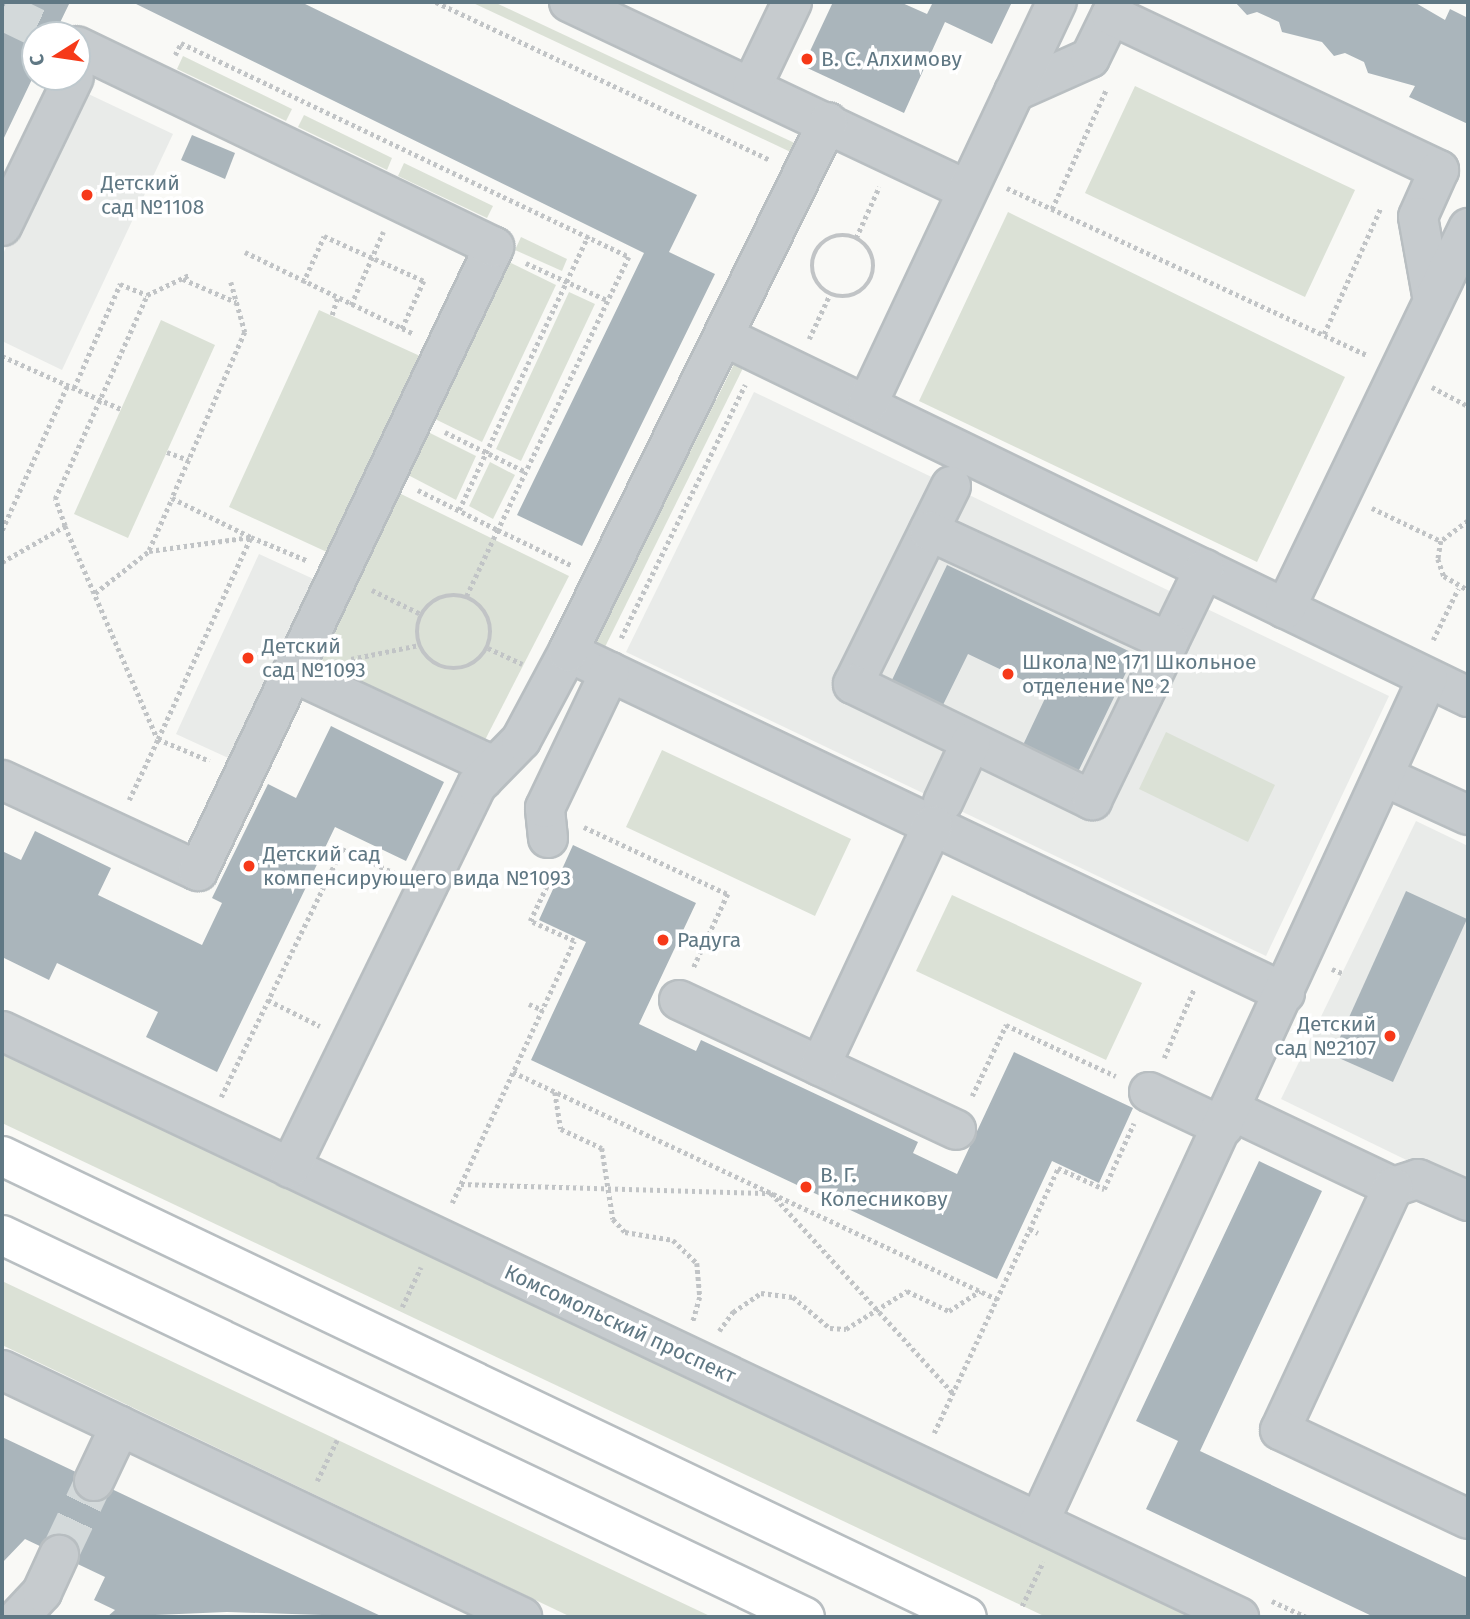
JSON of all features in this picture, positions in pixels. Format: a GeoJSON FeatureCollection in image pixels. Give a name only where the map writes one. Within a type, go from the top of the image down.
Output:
{"type":"FeatureCollection","features":[{"type":"Feature","properties":{"kind":"main road"},"geometry":{"type":"LineString","coordinates":[[2,1156],[967,1617]]}},
{"type":"Feature","properties":{"kind":"main road"},"geometry":{"type":"LineString","coordinates":[[2,1235],[805,1617]]}},
{"type":"Feature","properties":{"kind":"street"},"geometry":{"type":"LineString","coordinates":[[569,2],[894,155],[971,182]]}},
{"type":"Feature","properties":{"kind":"street"},"geometry":{"type":"LineString","coordinates":[[752,86],[792,2]]}},
{"type":"Feature","properties":{"kind":"street"},"geometry":{"type":"LineString","coordinates":[[867,404],[1056,2]]}},
{"type":"Feature","properties":{"kind":"street"},"geometry":{"type":"LineString","coordinates":[[1014,92],[1090,58],[1111,15],[1439,170],[1418,217],[1433,301]]}},
{"type":"Feature","properties":{"kind":"street"},"geometry":{"type":"LineString","coordinates":[[2,780],[198,870],[494,247],[398,201],[268,153],[91,67]]}},
{"type":"Feature","properties":{"kind":"street"},"geometry":{"type":"LineString","coordinates":[[2,226],[65,91]]}},
{"type":"Feature","properties":{"kind":"street"},"geometry":{"type":"LineString","coordinates":[[290,1168],[483,779],[521,740],[568,652],[828,122]]}},
{"type":"Feature","properties":{"kind":"street"},"geometry":{"type":"LineString","coordinates":[[1285,609],[1468,228]]}},
{"type":"Feature","properties":{"kind":"street"},"geometry":{"type":"LineString","coordinates":[[724,337],[1468,697]]}},
{"type":"Feature","properties":{"kind":"street"},"geometry":{"type":"LineString","coordinates":[[951,486],[853,684],[1092,800],[1204,569]]}},
{"type":"Feature","properties":{"kind":"street"},"geometry":{"type":"LineString","coordinates":[[929,531],[1169,642]]}},
{"type":"Feature","properties":{"kind":"street"},"geometry":{"type":"LineString","coordinates":[[568,652],[938,814],[1285,993]]}},
{"type":"Feature","properties":{"kind":"street"},"geometry":{"type":"LineString","coordinates":[[550,836],[607,671]]}},
{"type":"Feature","properties":{"kind":"street"},"geometry":{"type":"LineString","coordinates":[[292,672],[483,761],[483,779]]}},
{"type":"Feature","properties":{"kind":"street"},"geometry":{"type":"LineString","coordinates":[[1043,1537],[1227,1118],[1385,777],[1423,675]]}},
{"type":"Feature","properties":{"kind":"street"},"geometry":{"type":"LineString","coordinates":[[820,1066],[971,741]]}},
{"type":"Feature","properties":{"kind":"street"},"geometry":{"type":"LineString","coordinates":[[1385,777],[1468,815]]}},
{"type":"Feature","properties":{"kind":"street"},"geometry":{"type":"LineString","coordinates":[[679,1000],[956,1130]]}},
{"type":"Feature","properties":{"kind":"street","name":"Комсомольский проспект"},"geometry":{"type":"LineString","coordinates":[[2,1031],[290,1168],[1043,1537],[1238,1617]]}},
{"type":"Feature","properties":{"kind":"street"},"geometry":{"type":"LineString","coordinates":[[1142,1106],[1227,1118],[1393,1187],[1418,1179],[1468,1201]]}},
{"type":"Feature","properties":{"kind":"street"},"geometry":{"type":"LineString","coordinates":[[1393,1187],[1280,1430],[1468,1519]]}},
{"type":"Feature","properties":{"kind":"street"},"geometry":{"type":"LineString","coordinates":[[2,1370],[522,1617]]}},
{"type":"Feature","properties":{"kind":"street"},"geometry":{"type":"LineString","coordinates":[[94,1481],[120,1426]]}},
{"type":"Feature","properties":{"kind":"street"},"geometry":{"type":"LineString","coordinates":[[19,1617],[42,1592],[59,1555]]}},
{"type":"Feature","properties":{"kind":"path"},"geometry":{"type":"LineString","coordinates":[[436,2],[802,175]]}},
{"type":"Feature","properties":{"kind":"path"},"geometry":{"type":"LineString","coordinates":[[1052,209],[1112,76]]}},
{"type":"Feature","properties":{"kind":"path"},"geometry":{"type":"LineString","coordinates":[[856,237],[894,155]]}},
{"type":"Feature","properties":{"kind":"path"},"geometry":{"type":"LineString","coordinates":[[971,182],[1052,209],[1324,334],[1468,406]]}},
{"type":"Feature","properties":{"kind":"path"},"geometry":{"type":"LineString","coordinates":[[351,305],[398,201]]}},
{"type":"Feature","properties":{"kind":"path"},"geometry":{"type":"LineString","coordinates":[[1324,334],[1383,202]]}},
{"type":"Feature","properties":{"kind":"path"},"geometry":{"type":"LineString","coordinates":[[303,282],[324,236],[424,281],[402,329]]}},
{"type":"Feature","properties":{"kind":"path"},"geometry":{"type":"LineString","coordinates":[[459,510],[587,236]]}},
{"type":"Feature","properties":{"kind":"path"},"geometry":{"type":"LineString","coordinates":[[856,237],[874,263],[871,279],[861,291],[830,294],[818,284],[814,253],[825,240],[856,237]]}},
{"type":"Feature","properties":{"kind":"path"},"geometry":{"type":"LineString","coordinates":[[494,247],[608,300]]}},
{"type":"Feature","properties":{"kind":"path"},"geometry":{"type":"LineString","coordinates":[[244,252],[337,299],[446,349]]}},
{"type":"Feature","properties":{"kind":"path"},"geometry":{"type":"LineString","coordinates":[[190,275],[147,295],[55,499],[158,739],[243,775]]}},
{"type":"Feature","properties":{"kind":"path"},"geometry":{"type":"LineString","coordinates":[[182,278],[236,303]]}},
{"type":"Feature","properties":{"kind":"path"},"geometry":{"type":"LineString","coordinates":[[95,593],[149,551],[245,332],[232,282]]}},
{"type":"Feature","properties":{"kind":"path"},"geometry":{"type":"LineString","coordinates":[[74,388],[120,284],[147,295]]}},
{"type":"Feature","properties":{"kind":"path"},"geometry":{"type":"LineString","coordinates":[[794,371],[830,294]]}},
{"type":"Feature","properties":{"kind":"path"},"geometry":{"type":"LineString","coordinates":[[331,315],[337,299]]}},
{"type":"Feature","properties":{"kind":"path"},"geometry":{"type":"LineString","coordinates":[[607,671],[760,355]]}},
{"type":"Feature","properties":{"kind":"path"},"geometry":{"type":"LineString","coordinates":[[2,356],[121,409]]}},
{"type":"Feature","properties":{"kind":"path"},"geometry":{"type":"LineString","coordinates":[[2,530],[67,386]]}},
{"type":"Feature","properties":{"kind":"path"},"geometry":{"type":"LineString","coordinates":[[414,417],[526,472]]}},
{"type":"Feature","properties":{"kind":"path"},"geometry":{"type":"LineString","coordinates":[[167,452],[189,460]]}},
{"type":"Feature","properties":{"kind":"path"},"geometry":{"type":"LineString","coordinates":[[386,474],[498,530],[467,596]]}},
{"type":"Feature","properties":{"kind":"path"},"geometry":{"type":"LineString","coordinates":[[1340,493],[1441,541]]}},
{"type":"Feature","properties":{"kind":"path"},"geometry":{"type":"LineString","coordinates":[[172,498],[421,614]]}},
{"type":"Feature","properties":{"kind":"path"},"geometry":{"type":"LineString","coordinates":[[1441,541],[1468,521]]}},
{"type":"Feature","properties":{"kind":"path"},"geometry":{"type":"LineString","coordinates":[[2,562],[65,526]]}},
{"type":"Feature","properties":{"kind":"path"},"geometry":{"type":"LineString","coordinates":[[149,551],[251,537]]}},
{"type":"Feature","properties":{"kind":"path"},"geometry":{"type":"LineString","coordinates":[[114,832],[251,537]]}},
{"type":"Feature","properties":{"kind":"path"},"geometry":{"type":"LineString","coordinates":[[1441,541],[1444,576],[1459,588],[1468,590]]}},
{"type":"Feature","properties":{"kind":"path"},"geometry":{"type":"LineString","coordinates":[[1423,675],[1459,588]]}},
{"type":"Feature","properties":{"kind":"path"},"geometry":{"type":"LineString","coordinates":[[467,596],[486,612],[492,636],[471,667],[446,670],[425,656],[417,635],[421,614],[441,597],[467,596]]}},
{"type":"Feature","properties":{"kind":"path"},"geometry":{"type":"LineString","coordinates":[[450,1207],[574,941],[530,921],[550,836],[729,894],[679,1000]]}},
{"type":"Feature","properties":{"kind":"path"},"geometry":{"type":"LineString","coordinates":[[220,1098],[342,849],[427,888]]}},
{"type":"Feature","properties":{"kind":"path"},"geometry":{"type":"LineString","coordinates":[[956,1130],[1006,1025],[1142,1106],[1209,956]]}},
{"type":"Feature","properties":{"kind":"path"},"geometry":{"type":"LineString","coordinates":[[268,1000],[352,1042]]}},
{"type":"Feature","properties":{"kind":"path"},"geometry":{"type":"LineString","coordinates":[[529,1004],[542,1010]]}},
{"type":"Feature","properties":{"kind":"path"},"geometry":{"type":"LineString","coordinates":[[513,1072],[997,1299]]}},
{"type":"Feature","properties":{"kind":"path"},"geometry":{"type":"LineString","coordinates":[[555,1092],[561,1129],[602,1148],[611,1188],[613,1219],[625,1232],[673,1240],[697,1263],[700,1297],[693,1321]]}},
{"type":"Feature","properties":{"kind":"path"},"geometry":{"type":"LineString","coordinates":[[932,1438],[1058,1168],[1104,1189],[1130,1132]]}},
{"type":"Feature","properties":{"kind":"path"},"geometry":{"type":"LineString","coordinates":[[461,1184],[771,1193],[953,1393]]}},
{"type":"Feature","properties":{"kind":"path"},"geometry":{"type":"LineString","coordinates":[[1030,1229],[1038,1233]]}},
{"type":"Feature","properties":{"kind":"path"},"geometry":{"type":"LineString","coordinates":[[400,1310],[424,1261]]}},
{"type":"Feature","properties":{"kind":"path"},"geometry":{"type":"LineString","coordinates":[[718,1333],[733,1312],[761,1293],[793,1297],[830,1328],[846,1329],[875,1308],[907,1291],[949,1311],[980,1291]]}},
{"type":"Feature","properties":{"kind":"path"},"geometry":{"type":"LineString","coordinates":[[315,1485],[337,1440]]}},
{"type":"Feature","properties":{"kind":"path"},"geometry":{"type":"LineString","coordinates":[[1022,1605],[1043,1537]]}},
{"type":"Feature","properties":{"kind":"shaded area"},"geometry":{"type":"Polygon","coordinates":[[[471,2],[494,2],[801,146],[797,155],[471,2]]]}},
{"type":"Feature","properties":{"kind":"shaded area"},"geometry":{"type":"Polygon","coordinates":[[[183,56],[292,109],[286,121],[177,69],[183,56]]]}},
{"type":"Feature","properties":{"kind":"shaded area"},"geometry":{"type":"Polygon","coordinates":[[[1135,86],[1355,190],[1305,297],[1085,193],[1135,86]]]}},
{"type":"Feature","properties":{"kind":"shaded area","name":"Детский сад №1108"},"geometry":{"type":"Polygon","coordinates":[[[80,91],[173,134],[62,370],[2,341],[2,256],[80,91]]]}},
{"type":"Feature","properties":{"kind":"shaded area"},"geometry":{"type":"Polygon","coordinates":[[[304,115],[392,158],[387,170],[298,127],[304,115]]]}},
{"type":"Feature","properties":{"kind":"shaded area"},"geometry":{"type":"Polygon","coordinates":[[[404,163],[493,206],[487,218],[398,176],[404,163]]]}},
{"type":"Feature","properties":{"kind":"shaded area"},"geometry":{"type":"Polygon","coordinates":[[[1008,212],[1345,377],[1257,562],[919,401],[1008,212]]]}},
{"type":"Feature","properties":{"kind":"shaded area"},"geometry":{"type":"Polygon","coordinates":[[[521,237],[567,259],[562,271],[515,250],[521,237]]]}},
{"type":"Feature","properties":{"kind":"shaded area"},"geometry":{"type":"Polygon","coordinates":[[[509,262],[556,285],[482,442],[435,419],[509,262]]]}},
{"type":"Feature","properties":{"kind":"shaded area"},"geometry":{"type":"Polygon","coordinates":[[[569,292],[595,304],[521,461],[496,449],[569,292]]]}},
{"type":"Feature","properties":{"kind":"shaded area"},"geometry":{"type":"Polygon","coordinates":[[[319,310],[420,356],[329,553],[229,507],[319,310]]]}},
{"type":"Feature","properties":{"kind":"shaded area"},"geometry":{"type":"Polygon","coordinates":[[[161,320],[215,345],[128,538],[74,514],[161,320]]]}},
{"type":"Feature","properties":{"kind":"shaded area"},"geometry":{"type":"Polygon","coordinates":[[[740,352],[749,356],[598,661],[588,656],[740,352]]]}},
{"type":"Feature","properties":{"kind":"shaded area","name":"Школа № 171 Школьное отделение № 2"},"geometry":{"type":"Polygon","coordinates":[[[754,392],[1389,696],[1266,956],[626,652],[754,392]]]}},
{"type":"Feature","properties":{"kind":"shaded area"},"geometry":{"type":"Polygon","coordinates":[[[428,432],[476,456],[456,500],[408,475],[428,432]]]}},
{"type":"Feature","properties":{"kind":"shaded area"},"geometry":{"type":"Polygon","coordinates":[[[490,462],[515,475],[493,519],[469,506],[490,462]]]}},
{"type":"Feature","properties":{"kind":"shaded area"},"geometry":{"type":"Polygon","coordinates":[[[399,493],[569,576],[485,740],[318,665],[399,493]]]}},
{"type":"Feature","properties":{"kind":"shaded area","name":"Детский сад №1093"},"geometry":{"type":"Polygon","coordinates":[[[259,554],[320,582],[237,762],[176,734],[259,554]]]}},
{"type":"Feature","properties":{"kind":"shaded area"},"geometry":{"type":"Polygon","coordinates":[[[1166,732],[1275,785],[1248,842],[1139,789],[1166,732]]]}},
{"type":"Feature","properties":{"kind":"shaded area"},"geometry":{"type":"Polygon","coordinates":[[[662,750],[851,839],[815,916],[626,827],[662,750]]]}},
{"type":"Feature","properties":{"kind":"shaded area","name":"Детский сад №2107"},"geometry":{"type":"Polygon","coordinates":[[[1416,821],[1468,846],[1468,1190],[1281,1099],[1416,821]]]}},
{"type":"Feature","properties":{"kind":"shaded area"},"geometry":{"type":"Polygon","coordinates":[[[952,895],[1142,983],[1106,1060],[916,971],[952,895]]]}},
{"type":"Feature","properties":{"kind":"shaded area"},"geometry":{"type":"Polygon","coordinates":[[[2,1048],[1203,1617],[1046,1617],[2,1123],[2,1048]]]}},
{"type":"Feature","properties":{"kind":"shaded area"},"geometry":{"type":"Polygon","coordinates":[[[2,1281],[712,1617],[571,1617],[2,1345],[2,1281]]]}},
{"type":"Feature","properties":{"kind":"building"},"geometry":{"type":"Polygon","coordinates":[[[2,2],[70,2],[61,21],[21,21],[21,91],[26,91],[2,142],[2,2]]]}},
{"type":"Feature","properties":{"kind":"building"},"geometry":{"type":"Polygon","coordinates":[[[132,2],[301,2],[697,195],[669,252],[715,274],[582,546],[517,515],[644,253],[132,2]]]}},
{"type":"Feature","properties":{"kind":"building"},"geometry":{"type":"Polygon","coordinates":[[[833,2],[900,2],[927,14],[933,2],[1012,2],[992,44],[945,22],[904,113],[803,66],[833,2]]]}},
{"type":"Feature","properties":{"kind":"building"},"geometry":{"type":"Polygon","coordinates":[[[1235,2],[1414,2],[1445,20],[1450,9],[1468,18],[1468,124],[1409,97],[1415,86],[1368,73],[1364,62],[1345,53],[1334,56],[1322,42],[1282,32],[1279,22],[1257,12],[1247,15],[1235,2]]]}},
{"type":"Feature","properties":{"kind":"building"},"geometry":{"type":"Polygon","coordinates":[[[192,135],[235,153],[225,179],[181,160],[192,135]]]}},
{"type":"Feature","properties":{"kind":"building"},"geometry":{"type":"Polygon","coordinates":[[[947,565],[1135,654],[1078,772],[1023,745],[1048,692],[968,654],[942,707],[891,682],[947,565]]]}},
{"type":"Feature","properties":{"kind":"building"},"geometry":{"type":"Polygon","coordinates":[[[331,726],[444,782],[406,861],[335,827],[217,1072],[146,1037],[158,1012],[57,963],[49,980],[2,957],[2,851],[21,860],[35,831],[111,868],[98,895],[202,945],[222,903],[212,898],[268,784],[296,798],[331,726]]]}},
{"type":"Feature","properties":{"kind":"building"},"geometry":{"type":"Polygon","coordinates":[[[573,845],[696,903],[639,1024],[696,1051],[701,1040],[918,1142],[913,1153],[957,1174],[1014,1052],[1133,1108],[1099,1183],[1052,1161],[997,1279],[531,1060],[586,942],[539,920],[573,845]]]}},
{"type":"Feature","properties":{"kind":"building"},"geometry":{"type":"Polygon","coordinates":[[[1406,891],[1467,919],[1393,1082],[1332,1055],[1406,891]]]}},
{"type":"Feature","properties":{"kind":"building"},"geometry":{"type":"Polygon","coordinates":[[[1259,1161],[1322,1191],[1200,1451],[1468,1578],[1468,1617],[1374,1617],[1146,1509],[1178,1441],[1136,1421],[1259,1161]]]}},
{"type":"Feature","properties":{"kind":"building"},"geometry":{"type":"Polygon","coordinates":[[[2,1437],[383,1617],[227,1612],[107,1617],[115,1610],[94,1600],[105,1577],[25,1539],[2,1563],[2,1437]]]}},
{"type":"Feature","properties":{"kind":"tunnel"},"geometry":{"type":"LineString","coordinates":[[2,11],[23,21]]}},
{"type":"Feature","properties":{"kind":"tunnel"},"geometry":{"type":"LineString","coordinates":[[59,1555],[94,1481]]}},
{"type":"Feature","properties":{"kind":"place","name":"В. С. Алхимову"},"geometry":{"type":"Point","coordinates":[807,59]}},
{"type":"Feature","properties":{"kind":"place","name":"Детский сад №1108"},"geometry":{"type":"Point","coordinates":[87,195]}},
{"type":"Feature","properties":{"kind":"place","name":"Детский сад №1093"},"geometry":{"type":"Point","coordinates":[248,658]}},
{"type":"Feature","properties":{"kind":"place","name":"Школа № 171 Школьное отделение № 2"},"geometry":{"type":"Point","coordinates":[1008,674]}},
{"type":"Feature","properties":{"kind":"place","name":"Детский сад компенсирующего вида №1093"},"geometry":{"type":"Point","coordinates":[249,866]}},
{"type":"Feature","properties":{"kind":"place","name":"Радуга"},"geometry":{"type":"Point","coordinates":[663,940]}},
{"type":"Feature","properties":{"kind":"place","name":"Детский сад №2107"},"geometry":{"type":"Point","coordinates":[1390,1036]}},
{"type":"Feature","properties":{"kind":"place","name":"В. Г. Колесникову"},"geometry":{"type":"Point","coordinates":[806,1187]}}]}
